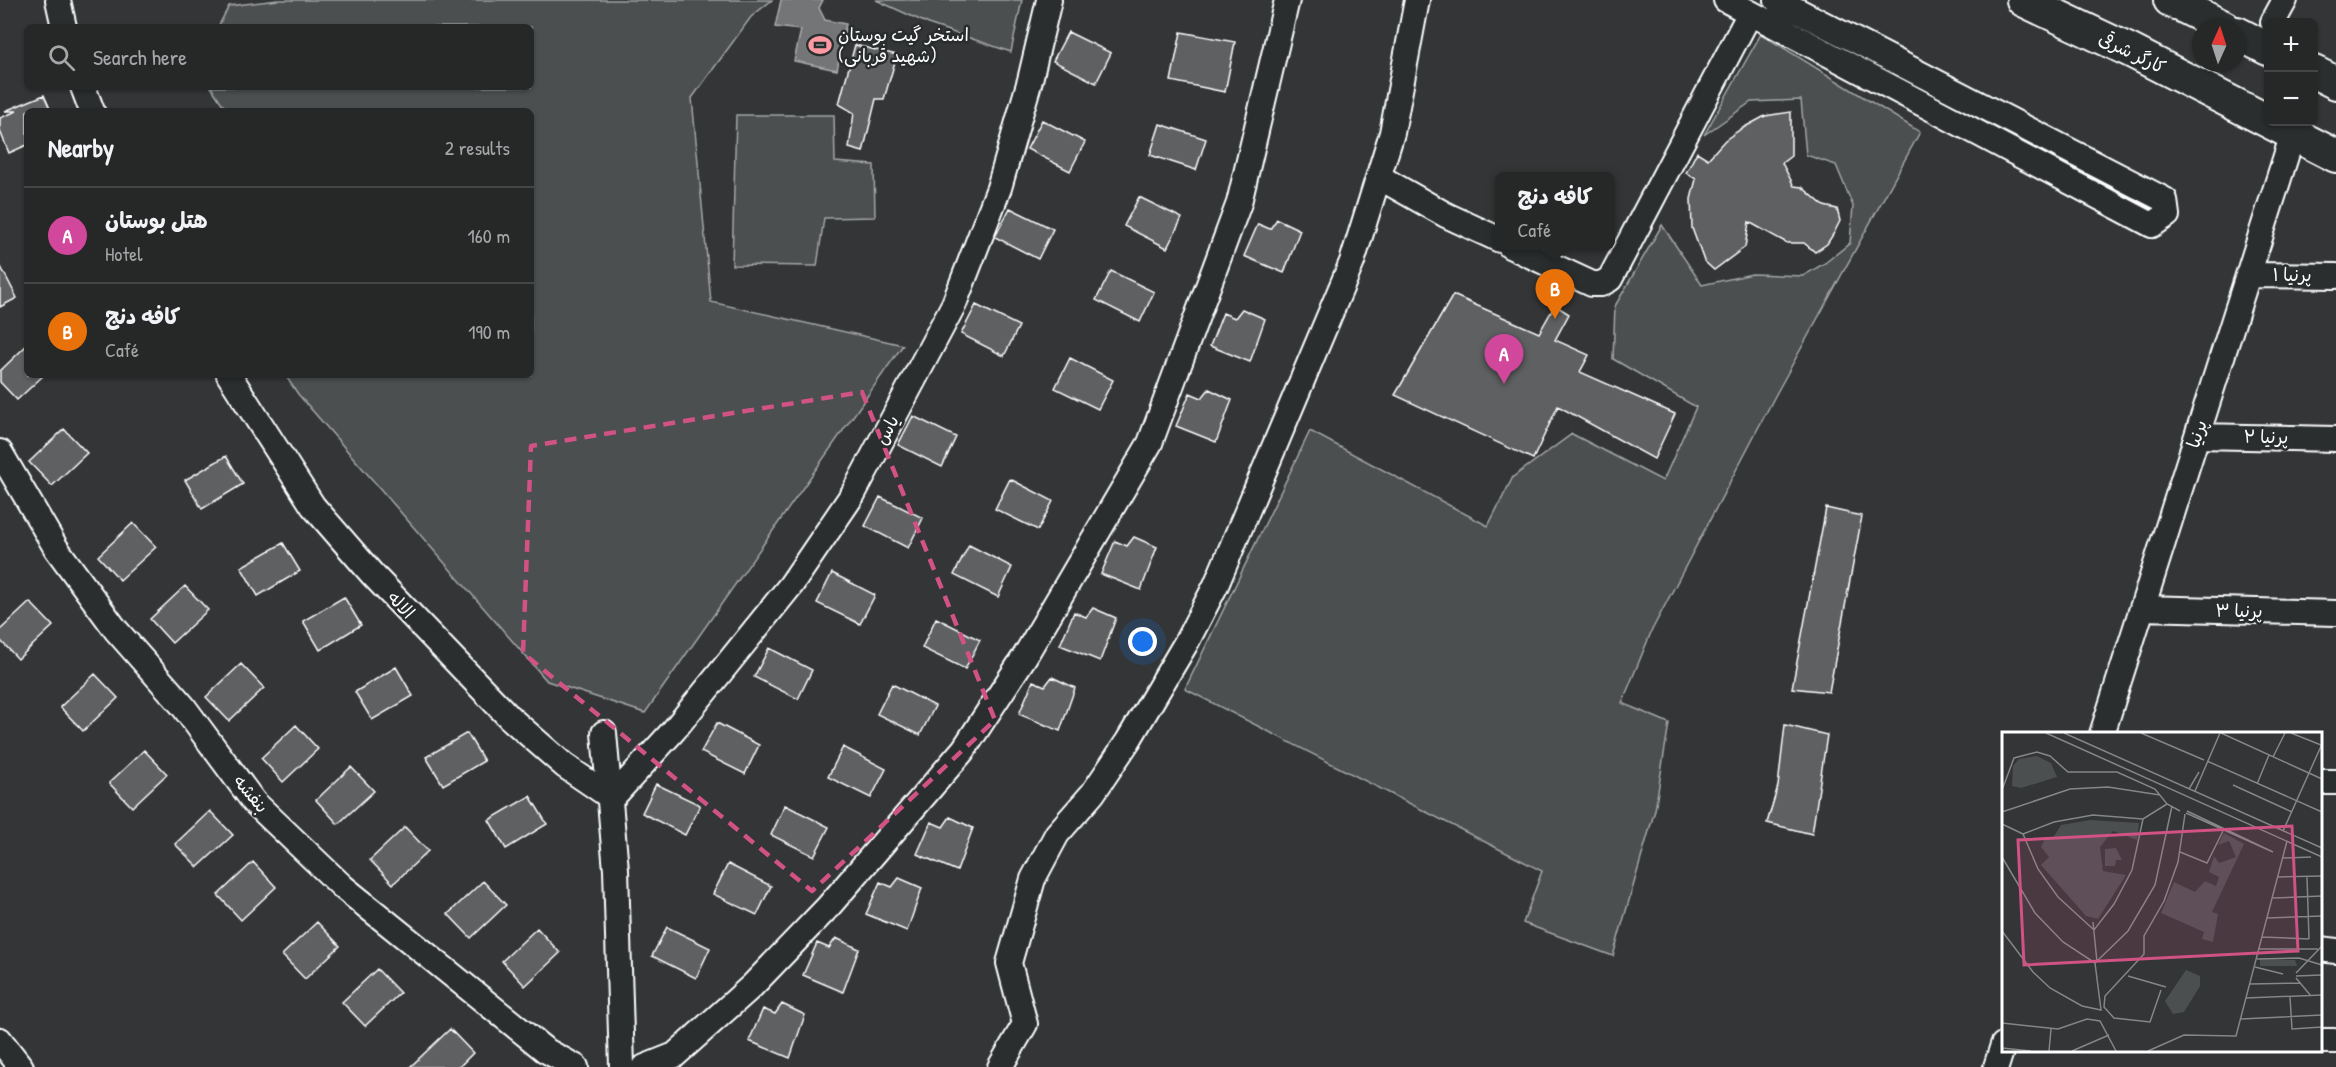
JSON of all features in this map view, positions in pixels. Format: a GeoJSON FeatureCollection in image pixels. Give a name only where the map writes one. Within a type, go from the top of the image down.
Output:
{"type":"FeatureCollection","features":[{"type":"Feature","properties":{"kind":"main road","name":"کارگر شرقی"},"geometry":{"type":"LineString","coordinates":[[2023,0],[2336,156]]}},
{"type":"Feature","properties":{"kind":"main road"},"geometry":{"type":"LineString","coordinates":[[2170,0],[2206,18]]}},
{"type":"Feature","properties":{"kind":"main road"},"geometry":{"type":"LineString","coordinates":[[2318,74],[2336,83]]}},
{"type":"Feature","properties":{"kind":"street"},"geometry":{"type":"LineString","coordinates":[[58,0],[63,24]]}},
{"type":"Feature","properties":{"kind":"street","name":"یاس"},"geometry":{"type":"LineString","coordinates":[[612,798],[674,730],[783,594],[853,494],[954,304],[999,188],[1049,0]]}},
{"type":"Feature","properties":{"kind":"street"},"geometry":{"type":"LineString","coordinates":[[645,1067],[675,1055],[752,986],[828,907],[964,749],[1025,656],[1150,443],[1239,203],[1287,0]]}},
{"type":"Feature","properties":{"kind":"street"},"geometry":{"type":"LineString","coordinates":[[1000,1067],[1025,1024],[1009,963],[1033,879],[1057,834],[1093,793],[1139,722],[1216,585],[1352,262],[1392,133],[1417,0]]}},
{"type":"Feature","properties":{"kind":"street"},"geometry":{"type":"LineString","coordinates":[[1726,0],[2152,225],[2167,215],[2165,200],[1777,0]]}},
{"type":"Feature","properties":{"kind":"street"},"geometry":{"type":"LineString","coordinates":[[2262,36],[2285,0]]}},
{"type":"Feature","properties":{"kind":"street"},"geometry":{"type":"LineString","coordinates":[[1519,250],[1592,284],[1601,284],[1610,279],[1750,13]]}},
{"type":"Feature","properties":{"kind":"street"},"geometry":{"type":"LineString","coordinates":[[84,90],[91,108]]}},
{"type":"Feature","properties":{"kind":"street","name":"پرنیا"},"geometry":{"type":"LineString","coordinates":[[2103,732],[2293,134]]}},
{"type":"Feature","properties":{"kind":"street"},"geometry":{"type":"LineString","coordinates":[[1378,177],[1446,215],[1495,238]]}},
{"type":"Feature","properties":{"kind":"street","name":"پرنیا ۱"},"geometry":{"type":"LineString","coordinates":[[2248,275],[2336,276]]}},
{"type":"Feature","properties":{"kind":"street","name":"الاله"},"geometry":{"type":"LineString","coordinates":[[231,378],[313,506],[372,574],[510,718],[565,766],[612,798]]}},
{"type":"Feature","properties":{"kind":"street","name":"پرنیا ۲"},"geometry":{"type":"LineString","coordinates":[[2196,436],[2336,439]]}},
{"type":"Feature","properties":{"kind":"street","name":"بنفشه"},"geometry":{"type":"LineString","coordinates":[[0,452],[56,548],[116,630],[183,706],[254,802],[343,886],[545,1050],[576,1067]]}},
{"type":"Feature","properties":{"kind":"street","name":"پرنیا ۳"},"geometry":{"type":"LineString","coordinates":[[2142,608],[2336,613]]}},
{"type":"Feature","properties":{"kind":"street"},"geometry":{"type":"LineString","coordinates":[[604,733],[612,798],[622,1067]]}},
{"type":"Feature","properties":{"kind":"street"},"geometry":{"type":"LineString","coordinates":[[2321,950],[2336,951]]}},
{"type":"Feature","properties":{"kind":"street"},"geometry":{"type":"LineString","coordinates":[[0,1040],[21,1067]]}},
{"type":"Feature","properties":{"kind":"street"},"geometry":{"type":"LineString","coordinates":[[1996,1067],[2002,1048]]}},
{"type":"Feature","properties":{"kind":"highlighted area"},"geometry":{"type":"Polygon","coordinates":[[[862,392],[995,720],[812,891],[523,653],[531,446],[862,392]]]}},
{"type":"Feature","properties":{"kind":"shaded area"},"geometry":{"type":"Polygon","coordinates":[[[278,0],[772,0],[751,17],[692,98],[711,302],[903,345],[645,713],[547,681],[298,394],[287,378],[534,378],[534,108],[225,108],[213,90],[534,90],[534,24],[220,24],[229,6],[278,0]]]}},
{"type":"Feature","properties":{"kind":"shaded area","name":"استخر گیت بوستان (شهید قربانی)"},"geometry":{"type":"Polygon","coordinates":[[[781,0],[823,0],[819,8],[825,20],[846,24],[837,70],[794,61],[801,30],[775,27],[781,0]]]}},
{"type":"Feature","properties":{"kind":"shaded area"},"geometry":{"type":"Polygon","coordinates":[[[876,0],[1022,0],[1011,52],[931,25],[876,0]]]}},
{"type":"Feature","properties":{"kind":"shaded area"},"geometry":{"type":"Polygon","coordinates":[[[1761,34],[1920,132],[1775,396],[1652,630],[1622,703],[1669,723],[1655,810],[1613,956],[1523,923],[1542,871],[1185,689],[1310,431],[1488,526],[1513,477],[1572,434],[1663,481],[1696,407],[1613,359],[1615,306],[1662,225],[1702,285],[1752,274],[1803,276],[1825,263],[1850,243],[1853,206],[1836,165],[1806,155],[1801,100],[1751,102],[1704,135],[1761,34]]]}},
{"type":"Feature","properties":{"kind":"shaded area"},"geometry":{"type":"Polygon","coordinates":[[[736,115],[834,115],[835,162],[874,165],[875,217],[824,218],[817,266],[732,265],[736,115]]]}},
{"type":"Feature","properties":{"kind":"building"},"geometry":{"type":"Polygon","coordinates":[[[1068,32],[1111,53],[1096,83],[1053,61],[1068,32]]]}},
{"type":"Feature","properties":{"kind":"building"},"geometry":{"type":"Polygon","coordinates":[[[1181,32],[1235,42],[1225,92],[1171,81],[1181,32]]]}},
{"type":"Feature","properties":{"kind":"building"},"geometry":{"type":"Polygon","coordinates":[[[855,45],[897,55],[884,99],[876,99],[863,152],[849,148],[854,113],[839,104],[855,45]]]}},
{"type":"Feature","properties":{"kind":"building"},"geometry":{"type":"Polygon","coordinates":[[[44,95],[50,108],[24,108],[24,146],[9,153],[0,131],[0,118],[17,111],[5,111],[44,95]]]}},
{"type":"Feature","properties":{"kind":"building"},"geometry":{"type":"Polygon","coordinates":[[[1791,112],[1791,156],[1782,163],[1794,186],[1802,187],[1824,206],[1837,209],[1840,221],[1827,244],[1815,252],[1804,243],[1787,243],[1749,222],[1745,247],[1714,270],[1704,261],[1692,228],[1691,199],[1696,179],[1686,173],[1697,152],[1708,159],[1725,140],[1741,129],[1765,116],[1791,112]]]}},
{"type":"Feature","properties":{"kind":"building"},"geometry":{"type":"Polygon","coordinates":[[[1042,120],[1085,142],[1070,171],[1027,149],[1042,120]]]}},
{"type":"Feature","properties":{"kind":"building"},"geometry":{"type":"Polygon","coordinates":[[[1160,124],[1206,139],[1196,170],[1150,155],[1160,124]]]}},
{"type":"Feature","properties":{"kind":"building"},"geometry":{"type":"Polygon","coordinates":[[[1139,197],[1182,218],[1167,248],[1124,226],[1139,197]]]}},
{"type":"Feature","properties":{"kind":"building"},"geometry":{"type":"Polygon","coordinates":[[[1010,208],[1053,229],[1038,259],[995,237],[1010,208]]]}},
{"type":"Feature","properties":{"kind":"building"},"geometry":{"type":"Polygon","coordinates":[[[1277,219],[1300,230],[1284,273],[1244,256],[1258,224],[1270,229],[1277,219]]]}},
{"type":"Feature","properties":{"kind":"building"},"geometry":{"type":"Polygon","coordinates":[[[0,265],[17,298],[0,307],[0,265]]]}},
{"type":"Feature","properties":{"kind":"building"},"geometry":{"type":"Polygon","coordinates":[[[1111,271],[1154,292],[1140,322],[1096,300],[1111,271]]]}},
{"type":"Feature","properties":{"kind":"building"},"geometry":{"type":"Polygon","coordinates":[[[1453,295],[1539,333],[1555,305],[1569,314],[1555,340],[1589,355],[1580,372],[1675,414],[1654,459],[1558,406],[1533,459],[1395,395],[1453,295]]]}},
{"type":"Feature","properties":{"kind":"building"},"geometry":{"type":"Polygon","coordinates":[[[976,305],[1019,326],[1004,356],[961,334],[976,305]]]}},
{"type":"Feature","properties":{"kind":"building"},"geometry":{"type":"Polygon","coordinates":[[[1242,309],[1265,319],[1250,362],[1210,346],[1223,313],[1235,318],[1242,309]]]}},
{"type":"Feature","properties":{"kind":"building"},"geometry":{"type":"Polygon","coordinates":[[[24,348],[24,378],[41,378],[17,400],[0,382],[0,371],[24,348]]]}},
{"type":"Feature","properties":{"kind":"building"},"geometry":{"type":"Polygon","coordinates":[[[1070,358],[1113,380],[1098,409],[1055,388],[1070,358]]]}},
{"type":"Feature","properties":{"kind":"building"},"geometry":{"type":"Polygon","coordinates":[[[1209,389],[1232,400],[1216,442],[1176,426],[1190,393],[1202,398],[1209,389]]]}},
{"type":"Feature","properties":{"kind":"building"},"geometry":{"type":"Polygon","coordinates":[[[913,416],[956,437],[942,467],[898,445],[913,416]]]}},
{"type":"Feature","properties":{"kind":"building"},"geometry":{"type":"Polygon","coordinates":[[[64,429],[87,453],[52,486],[29,462],[64,429]]]}},
{"type":"Feature","properties":{"kind":"building"},"geometry":{"type":"Polygon","coordinates":[[[226,456],[243,484],[202,509],[185,480],[226,456]]]}},
{"type":"Feature","properties":{"kind":"building"},"geometry":{"type":"Polygon","coordinates":[[[1010,479],[1053,501],[1038,530],[995,509],[1010,479]]]}},
{"type":"Feature","properties":{"kind":"building"},"geometry":{"type":"Polygon","coordinates":[[[880,497],[923,518],[908,548],[865,526],[880,497]]]}},
{"type":"Feature","properties":{"kind":"building"},"geometry":{"type":"Polygon","coordinates":[[[1826,508],[1862,516],[1829,692],[1792,688],[1826,508]]]}},
{"type":"Feature","properties":{"kind":"building"},"geometry":{"type":"Polygon","coordinates":[[[133,523],[156,547],[120,580],[98,556],[133,523]]]}},
{"type":"Feature","properties":{"kind":"building"},"geometry":{"type":"Polygon","coordinates":[[[1134,537],[1157,547],[1141,590],[1101,574],[1115,541],[1127,546],[1134,537]]]}},
{"type":"Feature","properties":{"kind":"building"},"geometry":{"type":"Polygon","coordinates":[[[283,543],[300,571],[258,596],[241,567],[283,543]]]}},
{"type":"Feature","properties":{"kind":"building"},"geometry":{"type":"Polygon","coordinates":[[[969,545],[1012,567],[998,597],[954,575],[969,545]]]}},
{"type":"Feature","properties":{"kind":"building"},"geometry":{"type":"Polygon","coordinates":[[[832,573],[875,595],[860,624],[817,603],[832,573]]]}},
{"type":"Feature","properties":{"kind":"building"},"geometry":{"type":"Polygon","coordinates":[[[185,586],[208,610],[172,643],[150,619],[185,586]]]}},
{"type":"Feature","properties":{"kind":"building"},"geometry":{"type":"Polygon","coordinates":[[[344,597],[361,625],[320,650],[303,621],[344,597]]]}},
{"type":"Feature","properties":{"kind":"building"},"geometry":{"type":"Polygon","coordinates":[[[30,602],[53,626],[18,659],[0,640],[0,630],[30,602]]]}},
{"type":"Feature","properties":{"kind":"building"},"geometry":{"type":"Polygon","coordinates":[[[1093,608],[1116,618],[1100,661],[1060,645],[1074,612],[1086,617],[1093,608]]]}},
{"type":"Feature","properties":{"kind":"building"},"geometry":{"type":"Polygon","coordinates":[[[936,618],[980,640],[965,669],[922,648],[936,618]]]}},
{"type":"Feature","properties":{"kind":"building"},"geometry":{"type":"Polygon","coordinates":[[[769,648],[812,670],[798,699],[754,677],[769,648]]]}},
{"type":"Feature","properties":{"kind":"building"},"geometry":{"type":"Polygon","coordinates":[[[241,664],[264,688],[229,721],[206,697],[241,664]]]}},
{"type":"Feature","properties":{"kind":"building"},"geometry":{"type":"Polygon","coordinates":[[[396,667],[413,696],[372,720],[355,692],[396,667]]]}},
{"type":"Feature","properties":{"kind":"building"},"geometry":{"type":"Polygon","coordinates":[[[95,674],[118,698],[83,731],[60,707],[95,674]]]}},
{"type":"Feature","properties":{"kind":"building"},"geometry":{"type":"Polygon","coordinates":[[[1052,677],[1075,688],[1060,731],[1019,714],[1033,681],[1045,686],[1052,677]]]}},
{"type":"Feature","properties":{"kind":"building"},"geometry":{"type":"Polygon","coordinates":[[[892,684],[935,706],[920,735],[877,714],[892,684]]]}},
{"type":"Feature","properties":{"kind":"building"},"geometry":{"type":"Polygon","coordinates":[[[717,723],[759,745],[745,774],[701,752],[717,723]]]}},
{"type":"Feature","properties":{"kind":"building"},"geometry":{"type":"Polygon","coordinates":[[[296,725],[318,749],[283,782],[261,758],[296,725]]]}},
{"type":"Feature","properties":{"kind":"building"},"geometry":{"type":"Polygon","coordinates":[[[1785,725],[1827,735],[1812,834],[1767,823],[1778,786],[1785,725]]]}},
{"type":"Feature","properties":{"kind":"building"},"geometry":{"type":"Polygon","coordinates":[[[467,733],[484,761],[443,785],[426,757],[467,733]]]}},
{"type":"Feature","properties":{"kind":"building"},"geometry":{"type":"Polygon","coordinates":[[[843,747],[886,769],[871,798],[828,777],[843,747]]]}},
{"type":"Feature","properties":{"kind":"building"},"geometry":{"type":"Polygon","coordinates":[[[144,750],[167,774],[132,807],[109,783],[144,750]]]}},
{"type":"Feature","properties":{"kind":"building"},"geometry":{"type":"Polygon","coordinates":[[[351,767],[374,791],[338,824],[316,800],[351,767]]]}},
{"type":"Feature","properties":{"kind":"building"},"geometry":{"type":"Polygon","coordinates":[[[656,784],[700,805],[685,835],[642,813],[656,784]]]}},
{"type":"Feature","properties":{"kind":"building"},"geometry":{"type":"Polygon","coordinates":[[[530,796],[547,824],[506,849],[489,820],[530,796]]]}},
{"type":"Feature","properties":{"kind":"building"},"geometry":{"type":"Polygon","coordinates":[[[785,805],[829,827],[814,856],[771,835],[785,805]]]}},
{"type":"Feature","properties":{"kind":"building"},"geometry":{"type":"Polygon","coordinates":[[[210,811],[233,835],[198,867],[175,844],[210,811]]]}},
{"type":"Feature","properties":{"kind":"building"},"geometry":{"type":"Polygon","coordinates":[[[950,817],[973,828],[957,871],[917,854],[931,822],[943,827],[950,817]]]}},
{"type":"Feature","properties":{"kind":"building"},"geometry":{"type":"Polygon","coordinates":[[[405,827],[428,851],[393,884],[370,860],[405,827]]]}},
{"type":"Feature","properties":{"kind":"building"},"geometry":{"type":"Polygon","coordinates":[[[253,862],[276,887],[241,920],[218,895],[253,862]]]}},
{"type":"Feature","properties":{"kind":"building"},"geometry":{"type":"Polygon","coordinates":[[[728,864],[771,886],[757,915],[713,894],[728,864]]]}},
{"type":"Feature","properties":{"kind":"building"},"geometry":{"type":"Polygon","coordinates":[[[899,878],[922,888],[907,931],[866,914],[880,882],[892,887],[899,878]]]}},
{"type":"Feature","properties":{"kind":"building"},"geometry":{"type":"Polygon","coordinates":[[[483,881],[506,905],[471,938],[448,914],[483,881]]]}},
{"type":"Feature","properties":{"kind":"building"},"geometry":{"type":"Polygon","coordinates":[[[317,922],[340,946],[305,979],[282,955],[317,922]]]}},
{"type":"Feature","properties":{"kind":"building"},"geometry":{"type":"Polygon","coordinates":[[[667,927],[710,948],[696,978],[652,956],[667,927]]]}},
{"type":"Feature","properties":{"kind":"building"},"geometry":{"type":"Polygon","coordinates":[[[537,928],[560,953],[525,986],[502,961],[537,928]]]}},
{"type":"Feature","properties":{"kind":"building"},"geometry":{"type":"Polygon","coordinates":[[[836,938],[859,949],[843,992],[803,975],[817,943],[829,948],[836,938]]]}},
{"type":"Feature","properties":{"kind":"building"},"geometry":{"type":"Polygon","coordinates":[[[377,969],[400,993],[365,1026],[342,1002],[377,969]]]}},
{"type":"Feature","properties":{"kind":"building"},"geometry":{"type":"Polygon","coordinates":[[[782,1004],[805,1015],[790,1058],[749,1041],[763,1009],[775,1014],[782,1004]]]}},
{"type":"Feature","properties":{"kind":"building"},"geometry":{"type":"Polygon","coordinates":[[[450,1029],[473,1053],[459,1067],[410,1067],[450,1029]]]}},
{"type":"Feature","properties":{"kind":"place","name":"استخر گیت بوستان (شهید قربانی)"},"geometry":{"type":"Point","coordinates":[820,45]}},
{"type":"Feature","properties":{"kind":"place","name":"کافه دنج"},"geometry":{"type":"Point","coordinates":[1555,319]}},
{"type":"Feature","properties":{"kind":"place","name":"هتل بوستان"},"geometry":{"type":"Point","coordinates":[1504,384]}}]}
